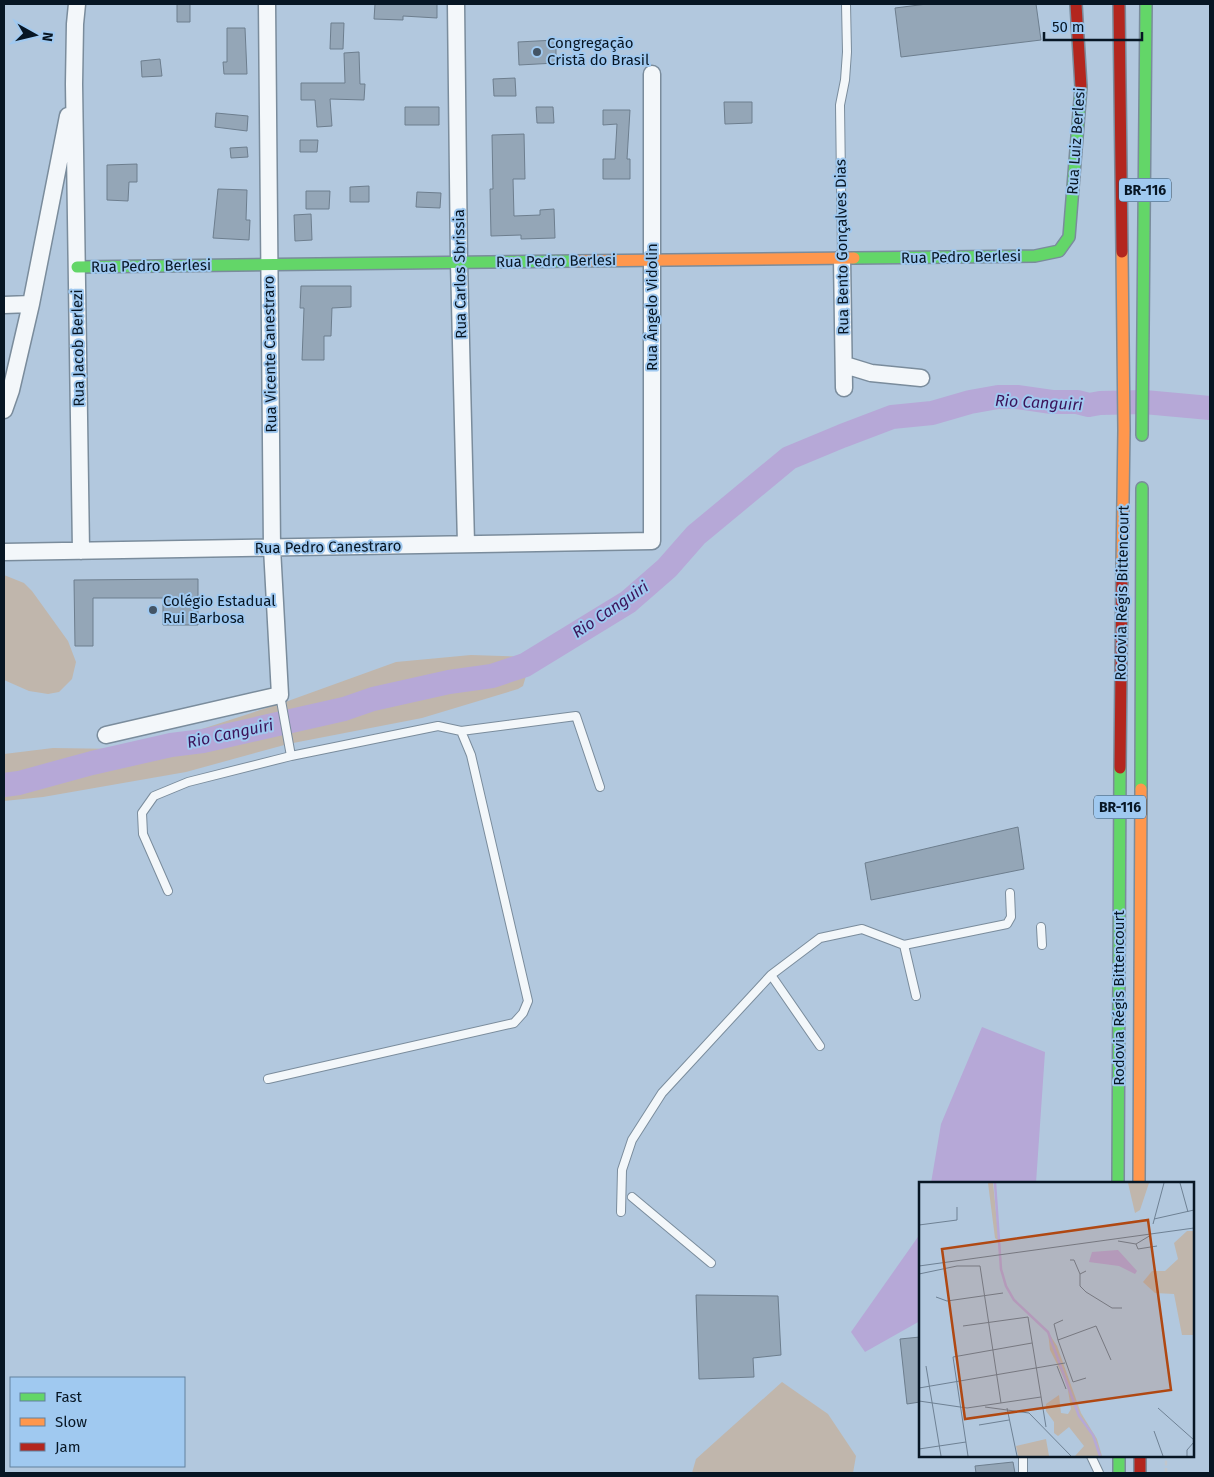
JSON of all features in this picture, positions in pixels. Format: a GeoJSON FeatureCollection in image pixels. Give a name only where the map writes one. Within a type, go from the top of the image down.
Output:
{"type":"FeatureCollection","features":[{"type":"Feature","properties":{"kind":"main road","name":"Rua Luiz Berlesi"},"geometry":{"type":"LineString","coordinates":[[1035,256],[1059,251],[1069,237],[1082,95],[1076,4]]}},
{"type":"Feature","properties":{"kind":"main road","name":"Rodovia Régis Bittencourt"},"geometry":{"type":"LineString","coordinates":[[1118,1182],[1124,430],[1119,4]]}},
{"type":"Feature","properties":{"kind":"main road","name":"BR-116"},"geometry":{"type":"LineString","coordinates":[[1142,451],[1146,4]]}},
{"type":"Feature","properties":{"kind":"main road","name":"Rua Pedro Berlesi"},"geometry":{"type":"LineString","coordinates":[[77,267],[1035,256]]}},
{"type":"Feature","properties":{"kind":"main road","name":"Rodovia Régis Bittencourt"},"geometry":{"type":"LineString","coordinates":[[1139,1182],[1142,480]]}},
{"type":"Feature","properties":{"kind":"main road"},"geometry":{"type":"LineString","coordinates":[[1119,1457],[1119,1473]]}},
{"type":"Feature","properties":{"kind":"main road"},"geometry":{"type":"LineString","coordinates":[[1140,1457],[1140,1473]]}},
{"type":"Feature","properties":{"kind":"street","name":"Rua Jacob Berlezi"},"geometry":{"type":"LineString","coordinates":[[77,4],[74,84],[81,551]]}},
{"type":"Feature","properties":{"kind":"street","name":"Rua Vicente Canestraro"},"geometry":{"type":"LineString","coordinates":[[266,4],[272,548],[281,699]]}},
{"type":"Feature","properties":{"kind":"street","name":"Rua Carlos Sbrissia"},"geometry":{"type":"LineString","coordinates":[[456,4],[466,544]]}},
{"type":"Feature","properties":{"kind":"street","name":"Rua Ângelo Vidolin"},"geometry":{"type":"LineString","coordinates":[[652,74],[652,541]]}},
{"type":"Feature","properties":{"kind":"street","name":"Rua Jacob Berlezi"},"geometry":{"type":"LineString","coordinates":[[4,410],[11,390],[31,304],[74,84]]}},
{"type":"Feature","properties":{"kind":"street","name":"Rua Bento Gonçalves Dias"},"geometry":{"type":"LineString","coordinates":[[842,258],[844,388]]}},
{"type":"Feature","properties":{"kind":"street"},"geometry":{"type":"LineString","coordinates":[[4,305],[31,304]]}},
{"type":"Feature","properties":{"kind":"street"},"geometry":{"type":"LineString","coordinates":[[845,365],[871,373],[921,378]]}},
{"type":"Feature","properties":{"kind":"street","name":"Rua Pedro Canestraro"},"geometry":{"type":"LineString","coordinates":[[4,552],[652,541]]}},
{"type":"Feature","properties":{"kind":"street"},"geometry":{"type":"LineString","coordinates":[[106,735],[281,699]]}},
{"type":"Feature","properties":{"kind":"lane","name":"Rua Bento Gonçalves Dias"},"geometry":{"type":"LineString","coordinates":[[842,258],[840,105],[845,80],[847,52],[846,4]]}},
{"type":"Feature","properties":{"kind":"lane"},"geometry":{"type":"LineString","coordinates":[[281,699],[291,756]]}},
{"type":"Feature","properties":{"kind":"lane"},"geometry":{"type":"LineString","coordinates":[[168,891],[143,834],[142,812],[154,796],[188,782],[291,756],[438,726],[460,731],[576,716],[600,787]]}},
{"type":"Feature","properties":{"kind":"lane"},"geometry":{"type":"LineString","coordinates":[[268,1079],[514,1023],[523,1013],[528,1001],[471,755],[460,731]]}},
{"type":"Feature","properties":{"kind":"lane"},"geometry":{"type":"LineString","coordinates":[[622,1212],[622,1170],[632,1140],[662,1093],[771,974],[820,938],[862,929],[904,946],[1007,924],[1011,918],[1010,892]]}},
{"type":"Feature","properties":{"kind":"lane"},"geometry":{"type":"LineString","coordinates":[[1042,927],[1042,945]]}},
{"type":"Feature","properties":{"kind":"lane"},"geometry":{"type":"LineString","coordinates":[[904,946],[916,996]]}},
{"type":"Feature","properties":{"kind":"lane"},"geometry":{"type":"LineString","coordinates":[[771,974],[820,1046]]}},
{"type":"Feature","properties":{"kind":"lane"},"geometry":{"type":"LineString","coordinates":[[632,1197],[711,1264]]}},
{"type":"Feature","properties":{"kind":"lane"},"geometry":{"type":"LineString","coordinates":[[1022,1457],[1024,1473]]}},
{"type":"Feature","properties":{"kind":"lane"},"geometry":{"type":"LineString","coordinates":[[1091,1457],[1099,1473]]}},
{"type":"Feature","properties":{"kind":"path"},"geometry":{"type":"LineString","coordinates":[[1166,1457],[1166,1473]]}},
{"type":"Feature","properties":{"kind":"shaded area"},"geometry":{"type":"Polygon","coordinates":[[[4,575],[24,583],[32,591],[68,641],[76,662],[72,679],[59,692],[48,694],[29,691],[4,680],[4,575]]]}},
{"type":"Feature","properties":{"kind":"shaded area"},"geometry":{"type":"Polygon","coordinates":[[[471,655],[528,657],[529,666],[523,686],[422,718],[288,744],[186,772],[43,797],[4,801],[4,754],[53,748],[121,749],[142,746],[168,740],[288,701],[396,662],[471,655]]]}},
{"type":"Feature","properties":{"kind":"shaded area"},"geometry":{"type":"Polygon","coordinates":[[[982,1027],[1045,1052],[1036,1182],[931,1182],[941,1124],[982,1027]]]}},
{"type":"Feature","properties":{"kind":"shaded area"},"geometry":{"type":"Polygon","coordinates":[[[919,1235],[919,1322],[865,1352],[851,1332],[919,1235]]]}},
{"type":"Feature","properties":{"kind":"shaded area"},"geometry":{"type":"Polygon","coordinates":[[[782,1382],[828,1414],[856,1456],[853,1473],[692,1473],[696,1459],[782,1382]]]}},
{"type":"Feature","properties":{"kind":"building"},"geometry":{"type":"Polygon","coordinates":[[[177,4],[190,4],[190,22],[177,22],[177,4]]]}},
{"type":"Feature","properties":{"kind":"building"},"geometry":{"type":"Polygon","coordinates":[[[375,4],[437,4],[437,18],[403,16],[403,20],[374,19],[375,4]]]}},
{"type":"Feature","properties":{"kind":"building"},"geometry":{"type":"Polygon","coordinates":[[[927,4],[1036,4],[1041,40],[901,57],[895,8],[927,4]]]}},
{"type":"Feature","properties":{"kind":"building"},"geometry":{"type":"Polygon","coordinates":[[[331,23],[344,23],[343,49],[330,49],[331,23]]]}},
{"type":"Feature","properties":{"kind":"building"},"geometry":{"type":"Polygon","coordinates":[[[227,28],[245,28],[247,74],[224,74],[223,62],[227,62],[227,28]]]}},
{"type":"Feature","properties":{"kind":"building","name":"Congregação Cristã do Brasil"},"geometry":{"type":"Polygon","coordinates":[[[556,40],[556,63],[519,65],[518,42],[556,40]]]}},
{"type":"Feature","properties":{"kind":"building"},"geometry":{"type":"Polygon","coordinates":[[[359,52],[360,84],[365,84],[364,100],[330,99],[332,126],[317,127],[315,100],[301,100],[301,83],[345,83],[344,53],[359,52]]]}},
{"type":"Feature","properties":{"kind":"building"},"geometry":{"type":"Polygon","coordinates":[[[160,59],[162,76],[142,77],[141,61],[160,59]]]}},
{"type":"Feature","properties":{"kind":"building"},"geometry":{"type":"Polygon","coordinates":[[[515,78],[516,96],[494,96],[493,79],[515,78]]]}},
{"type":"Feature","properties":{"kind":"building"},"geometry":{"type":"Polygon","coordinates":[[[724,102],[752,102],[752,123],[725,124],[724,102]]]}},
{"type":"Feature","properties":{"kind":"building"},"geometry":{"type":"Polygon","coordinates":[[[405,107],[439,107],[439,125],[405,125],[405,107]]]}},
{"type":"Feature","properties":{"kind":"building"},"geometry":{"type":"Polygon","coordinates":[[[536,107],[553,107],[554,123],[537,123],[536,107]]]}},
{"type":"Feature","properties":{"kind":"building"},"geometry":{"type":"Polygon","coordinates":[[[603,110],[630,110],[627,159],[630,159],[630,179],[603,179],[603,159],[615,159],[617,124],[603,125],[603,110]]]}},
{"type":"Feature","properties":{"kind":"building"},"geometry":{"type":"Polygon","coordinates":[[[216,113],[248,116],[247,131],[215,127],[216,113]]]}},
{"type":"Feature","properties":{"kind":"building"},"geometry":{"type":"Polygon","coordinates":[[[524,134],[525,179],[513,179],[514,216],[540,215],[540,210],[554,209],[555,238],[521,239],[521,235],[491,236],[490,189],[493,189],[492,135],[524,134]]]}},
{"type":"Feature","properties":{"kind":"building"},"geometry":{"type":"Polygon","coordinates":[[[300,140],[318,140],[317,152],[300,152],[300,140]]]}},
{"type":"Feature","properties":{"kind":"building"},"geometry":{"type":"Polygon","coordinates":[[[247,147],[248,157],[231,158],[230,148],[247,147]]]}},
{"type":"Feature","properties":{"kind":"building"},"geometry":{"type":"Polygon","coordinates":[[[137,164],[137,182],[129,182],[128,201],[107,200],[107,165],[137,164]]]}},
{"type":"Feature","properties":{"kind":"building"},"geometry":{"type":"Polygon","coordinates":[[[369,186],[369,202],[350,202],[350,187],[369,186]]]}},
{"type":"Feature","properties":{"kind":"building"},"geometry":{"type":"Polygon","coordinates":[[[218,189],[247,190],[246,220],[250,220],[249,240],[213,238],[218,189]]]}},
{"type":"Feature","properties":{"kind":"building"},"geometry":{"type":"Polygon","coordinates":[[[306,191],[330,191],[329,209],[306,209],[306,191]]]}},
{"type":"Feature","properties":{"kind":"building"},"geometry":{"type":"Polygon","coordinates":[[[417,192],[441,193],[440,208],[416,207],[417,192]]]}},
{"type":"Feature","properties":{"kind":"building"},"geometry":{"type":"Polygon","coordinates":[[[311,214],[312,240],[295,241],[294,215],[311,214]]]}},
{"type":"Feature","properties":{"kind":"building"},"geometry":{"type":"Polygon","coordinates":[[[301,286],[351,286],[351,307],[332,308],[331,336],[324,336],[324,360],[302,360],[304,308],[300,308],[301,286]]]}},
{"type":"Feature","properties":{"kind":"building"},"geometry":{"type":"Polygon","coordinates":[[[198,579],[198,625],[163,625],[163,598],[93,598],[93,646],[75,646],[74,580],[198,579]]]}},
{"type":"Feature","properties":{"kind":"building"},"geometry":{"type":"Polygon","coordinates":[[[1018,827],[1024,869],[871,900],[865,863],[1018,827]]]}},
{"type":"Feature","properties":{"kind":"building"},"geometry":{"type":"Polygon","coordinates":[[[696,1295],[778,1296],[781,1355],[753,1358],[754,1377],[699,1379],[696,1295]]]}},
{"type":"Feature","properties":{"kind":"building"},"geometry":{"type":"Polygon","coordinates":[[[919,1337],[919,1402],[907,1404],[900,1339],[919,1337]]]}},
{"type":"Feature","properties":{"kind":"building"},"geometry":{"type":"Polygon","coordinates":[[[1013,1462],[1015,1473],[976,1473],[975,1466],[1013,1462]]]}},
{"type":"Feature","properties":{"kind":"waterway","name":"Rio Canguiri"},"geometry":{"type":"LineString","coordinates":[[4,785],[19,783],[92,763],[171,745],[203,741],[344,709],[373,699],[449,682],[492,676],[525,665],[628,602],[667,568],[696,535],[789,458],[892,417],[932,413],[970,402],[998,397],[1017,397],[1052,402],[1077,402],[1089,405],[1144,402],[1210,408]]}},
{"type":"Feature","properties":{"kind":"traffic: fast"},"geometry":{"type":"LineString","coordinates":[[1142,435],[1146,4]]}},
{"type":"Feature","properties":{"kind":"traffic: fast"},"geometry":{"type":"LineString","coordinates":[[854,258],[1035,256],[1059,251],[1069,237],[1081,87]]}},
{"type":"Feature","properties":{"kind":"traffic: fast"},"geometry":{"type":"LineString","coordinates":[[77,267],[574,261]]}},
{"type":"Feature","properties":{"kind":"traffic: fast"},"geometry":{"type":"LineString","coordinates":[[1141,789],[1142,488]]}},
{"type":"Feature","properties":{"kind":"traffic: fast"},"geometry":{"type":"LineString","coordinates":[[1118,1182],[1120,768]]}},
{"type":"Feature","properties":{"kind":"traffic: fast"},"geometry":{"type":"LineString","coordinates":[[1119,1457],[1119,1473]]}},
{"type":"Feature","properties":{"kind":"traffic: slow"},"geometry":{"type":"LineString","coordinates":[[1122,252],[1124,430],[1122,567]]}},
{"type":"Feature","properties":{"kind":"traffic: slow"},"geometry":{"type":"LineString","coordinates":[[574,261],[854,258]]}},
{"type":"Feature","properties":{"kind":"traffic: slow"},"geometry":{"type":"LineString","coordinates":[[1139,1182],[1141,789]]}},
{"type":"Feature","properties":{"kind":"traffic: jam"},"geometry":{"type":"LineString","coordinates":[[1076,4],[1081,87]]}},
{"type":"Feature","properties":{"kind":"traffic: jam"},"geometry":{"type":"LineString","coordinates":[[1119,4],[1122,252]]}},
{"type":"Feature","properties":{"kind":"traffic: jam"},"geometry":{"type":"LineString","coordinates":[[1120,768],[1122,567]]}},
{"type":"Feature","properties":{"kind":"traffic: jam"},"geometry":{"type":"LineString","coordinates":[[1140,1457],[1140,1473]]}},
{"type":"Feature","properties":{"kind":"place","name":"Congregação Cristã do Brasil"},"geometry":{"type":"Point","coordinates":[537,52]}},
{"type":"Feature","properties":{"kind":"place","name":"Colégio Estadual Rui Barbosa"},"geometry":{"type":"Point","coordinates":[153,610]}}]}
